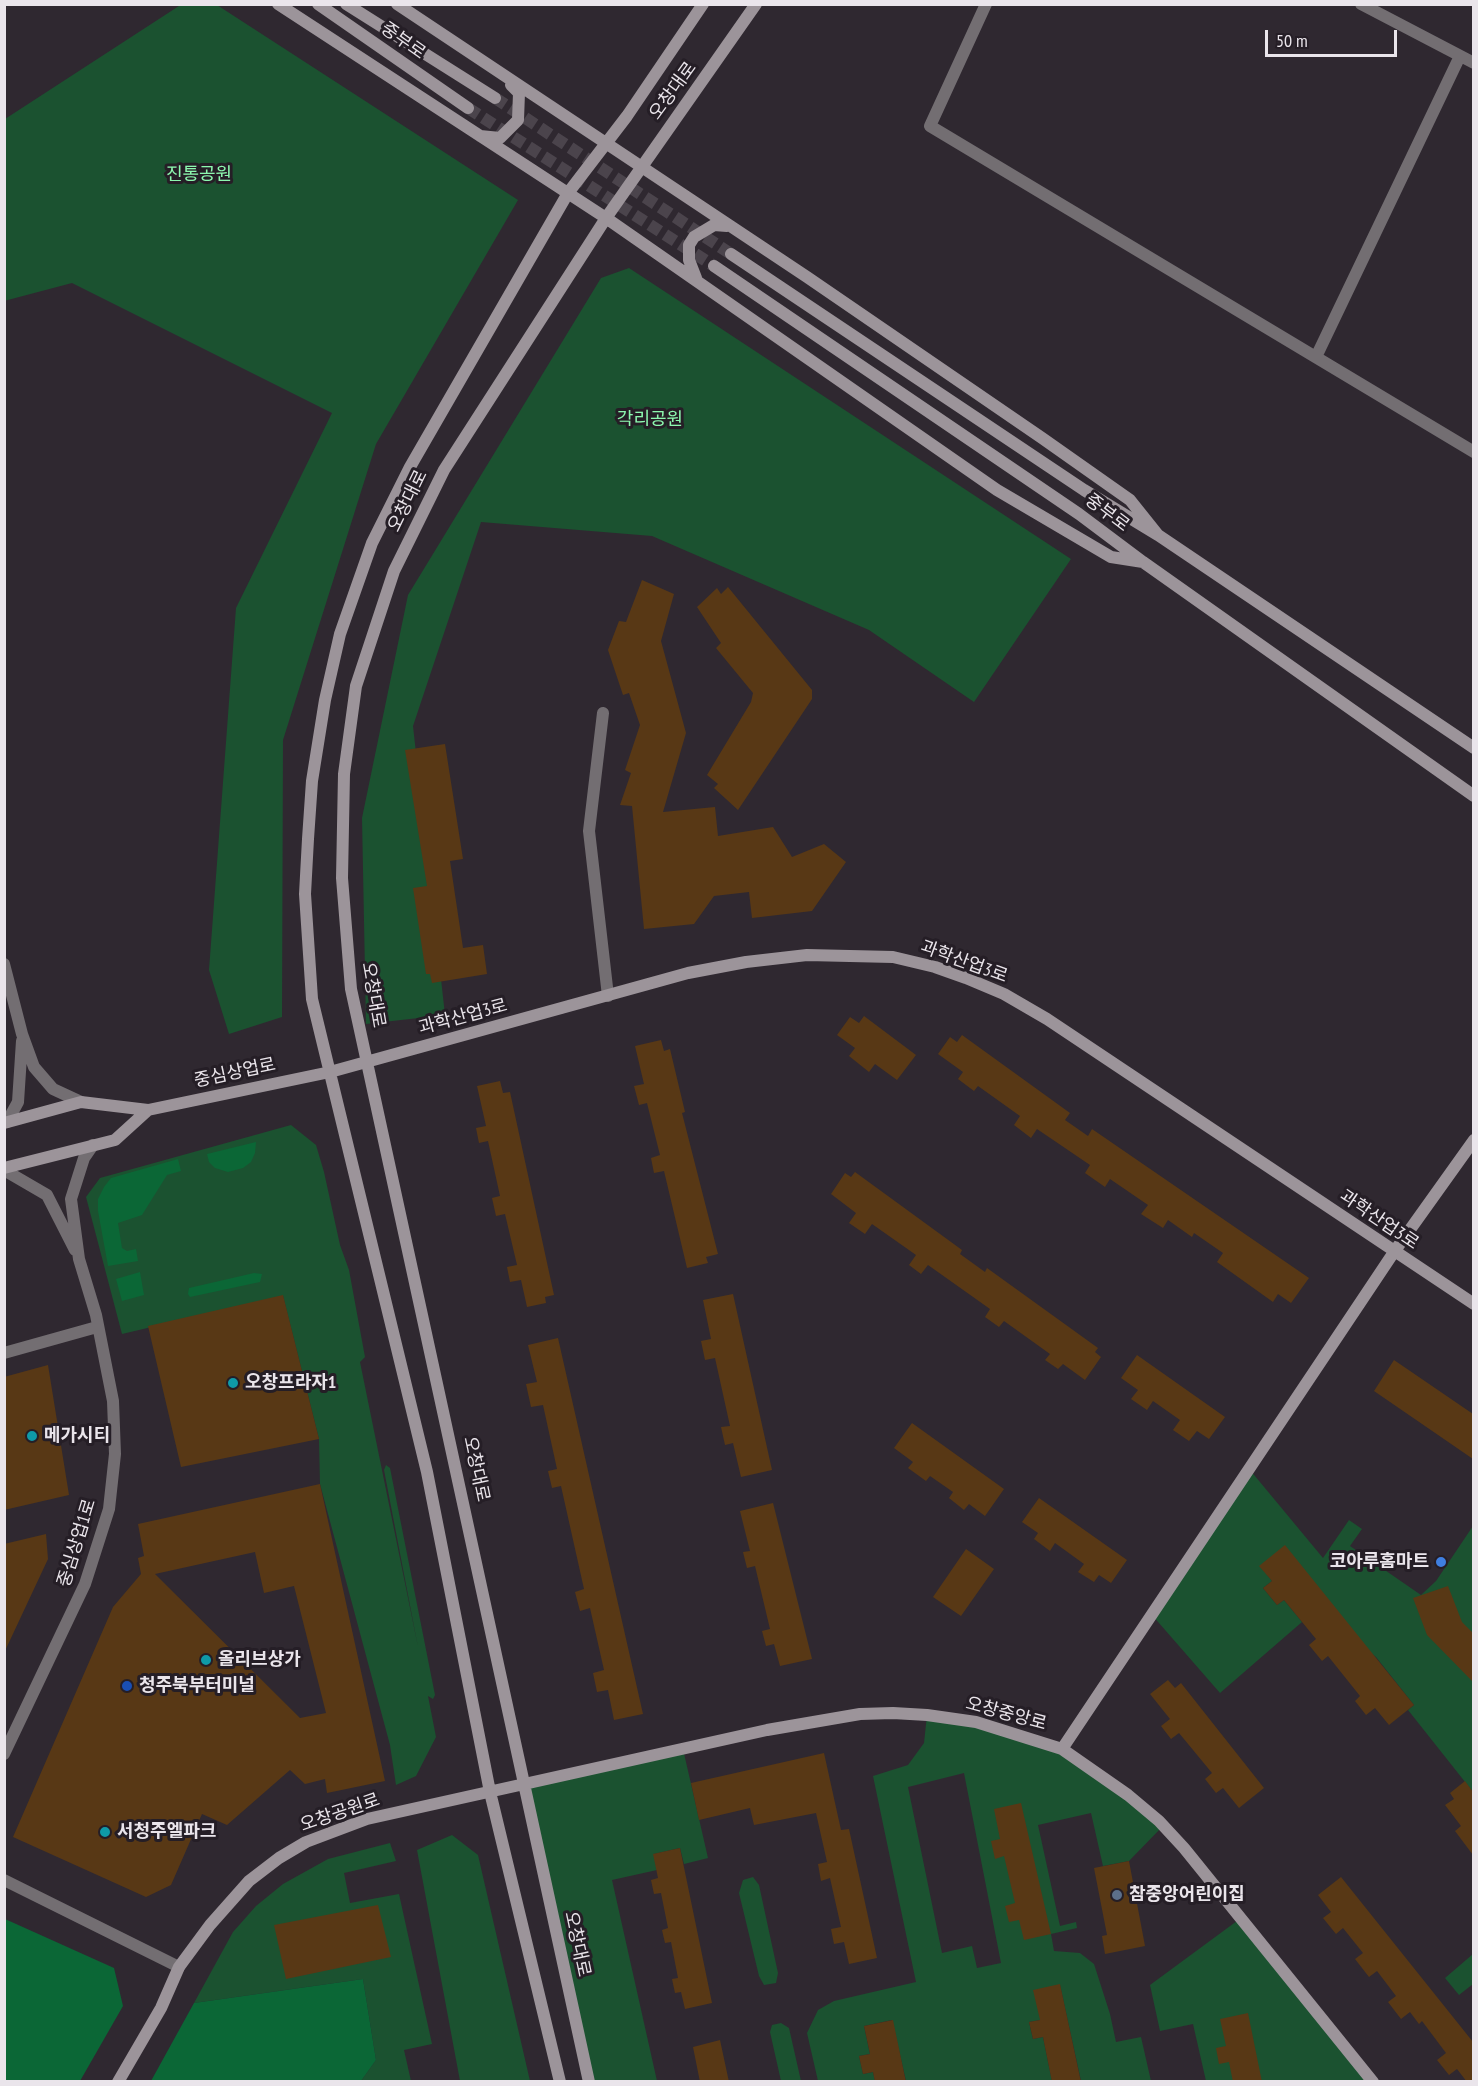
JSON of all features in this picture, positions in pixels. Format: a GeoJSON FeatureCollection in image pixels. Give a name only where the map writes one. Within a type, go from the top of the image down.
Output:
{"type":"FeatureCollection","features":[{"type":"Feature","properties":{"kind":"main road"},"geometry":{"type":"LineString","coordinates":[[278,4],[473,134],[606,218],[997,490],[1111,557],[1143,562]]}},
{"type":"Feature","properties":{"kind":"main road","name":"중부로"},"geometry":{"type":"LineString","coordinates":[[318,4],[468,108]]}},
{"type":"Feature","properties":{"kind":"main road","name":"중부로"},"geometry":{"type":"LineString","coordinates":[[346,4],[495,98]]}},
{"type":"Feature","properties":{"kind":"main road"},"geometry":{"type":"LineString","coordinates":[[397,4],[729,226],[1130,500],[1158,535]]}},
{"type":"Feature","properties":{"kind":"main road","name":"오창대로"},"geometry":{"type":"LineString","coordinates":[[560,2082],[490,1792],[427,1472],[312,999],[305,894],[312,781],[325,700],[340,634],[372,543],[410,467],[568,193],[627,116],[703,4]]}},
{"type":"Feature","properties":{"kind":"main road","name":"오창대로"},"geometry":{"type":"LineString","coordinates":[[589,2082],[351,989],[342,878],[344,774],[356,686],[394,571],[444,470],[606,218],[756,4]]}},
{"type":"Feature","properties":{"kind":"main road"},"geometry":{"type":"LineString","coordinates":[[473,134],[500,138],[518,120],[519,93],[500,74]]}},
{"type":"Feature","properties":{"kind":"main road"},"geometry":{"type":"LineString","coordinates":[[697,280],[690,269],[689,245],[704,229],[714,225],[729,226]]}},
{"type":"Feature","properties":{"kind":"main road","name":"중부로"},"geometry":{"type":"LineString","coordinates":[[731,254],[1084,490],[1158,535],[1473,748]]}},
{"type":"Feature","properties":{"kind":"main road","name":"중부로"},"geometry":{"type":"LineString","coordinates":[[714,266],[1078,514],[1473,796]]}},
{"type":"Feature","properties":{"kind":"main road","name":"과학산업3로"},"geometry":{"type":"LineString","coordinates":[[330,1072],[688,973],[807,955],[892,957],[935,967],[1004,994],[1047,1019],[1473,1304]]}},
{"type":"Feature","properties":{"kind":"main road","name":"중심상업로"},"geometry":{"type":"LineString","coordinates":[[6,1123],[81,1102],[148,1110],[330,1072]]}},
{"type":"Feature","properties":{"kind":"main road"},"geometry":{"type":"LineString","coordinates":[[4,1169],[115,1140],[148,1110]]}},
{"type":"Feature","properties":{"kind":"main road"},"geometry":{"type":"LineString","coordinates":[[1062,1749],[1394,1252],[1473,1140]]}},
{"type":"Feature","properties":{"kind":"main road","name":"오창중앙로"},"geometry":{"type":"LineString","coordinates":[[490,1792],[767,1730],[860,1714],[927,1714],[976,1722],[1062,1749],[1128,1794],[1159,1821],[1184,1848],[1373,2082]]}},
{"type":"Feature","properties":{"kind":"main road","name":"오창공원로"},"geometry":{"type":"LineString","coordinates":[[118,2082],[161,2007],[179,1967],[210,1924],[249,1881],[279,1858],[306,1842],[368,1819],[490,1792]]}},
{"type":"Feature","properties":{"kind":"street"},"geometry":{"type":"LineString","coordinates":[[986,4],[930,126],[1473,452]]}},
{"type":"Feature","properties":{"kind":"street"},"geometry":{"type":"LineString","coordinates":[[1361,4],[1473,63]]}},
{"type":"Feature","properties":{"kind":"street"},"geometry":{"type":"LineString","coordinates":[[1316,357],[1460,56]]}},
{"type":"Feature","properties":{"kind":"street"},"geometry":{"type":"LineString","coordinates":[[603,713],[590,831],[608,996]]}},
{"type":"Feature","properties":{"kind":"street"},"geometry":{"type":"LineString","coordinates":[[4,964],[22,1034],[34,1067],[53,1089],[81,1102]]}},
{"type":"Feature","properties":{"kind":"street"},"geometry":{"type":"LineString","coordinates":[[6,1123],[18,1102],[22,1034]]}},
{"type":"Feature","properties":{"kind":"street"},"geometry":{"type":"LineString","coordinates":[[80,1259],[71,1199],[84,1158],[93,1145]]}},
{"type":"Feature","properties":{"kind":"street"},"geometry":{"type":"LineString","coordinates":[[4,1169],[47,1195],[80,1259]]}},
{"type":"Feature","properties":{"kind":"street","name":"중심상업1로"},"geometry":{"type":"LineString","coordinates":[[4,1754],[85,1584],[109,1509],[115,1454],[113,1401],[96,1315],[80,1259]]}},
{"type":"Feature","properties":{"kind":"street"},"geometry":{"type":"LineString","coordinates":[[4,1353],[97,1327]]}},
{"type":"Feature","properties":{"kind":"street"},"geometry":{"type":"LineString","coordinates":[[4,1880],[179,1967]]}},
{"type":"Feature","properties":{"kind":"green space","name":"진통공원"},"geometry":{"type":"Polygon","coordinates":[[[182,4],[217,5],[518,200],[376,444],[283,740],[282,1017],[229,1034],[209,970],[236,608],[332,413],[72,283],[4,301],[5,119],[182,4]]]}},
{"type":"Feature","properties":{"kind":"green space","name":"각리공원"},"geometry":{"type":"Polygon","coordinates":[[[629,268],[1071,559],[974,702],[869,630],[652,536],[481,522],[413,726],[445,1015],[366,1024],[362,818],[408,595],[601,278],[629,268]]]}},
{"type":"Feature","properties":{"kind":"green space"},"geometry":{"type":"Polygon","coordinates":[[[291,1125],[316,1145],[340,1245],[349,1270],[365,1357],[360,1362],[418,1647],[384,1470],[386,1465],[390,1468],[435,1695],[433,1699],[428,1696],[436,1737],[416,1776],[396,1785],[390,1745],[320,1484],[319,1439],[283,1296],[122,1334],[86,1197],[100,1178],[291,1125]]]}},
{"type":"Feature","properties":{"kind":"green space"},"geometry":{"type":"Polygon","coordinates":[[[256,1142],[251,1162],[243,1168],[228,1172],[215,1168],[209,1162],[207,1154],[256,1142]]]}},
{"type":"Feature","properties":{"kind":"green space"},"geometry":{"type":"Polygon","coordinates":[[[178,1159],[181,1171],[167,1175],[142,1215],[118,1223],[122,1248],[127,1251],[136,1249],[138,1261],[108,1266],[98,1211],[98,1199],[104,1187],[111,1178],[178,1159]]]}},
{"type":"Feature","properties":{"kind":"green space"},"geometry":{"type":"Polygon","coordinates":[[[140,1272],[144,1295],[122,1301],[116,1279],[140,1272]]]}},
{"type":"Feature","properties":{"kind":"green space"},"geometry":{"type":"Polygon","coordinates":[[[254,1273],[262,1274],[260,1282],[190,1297],[188,1294],[189,1288],[254,1273]]]}},
{"type":"Feature","properties":{"kind":"green space"},"geometry":{"type":"Polygon","coordinates":[[[1250,1470],[1323,1558],[1349,1520],[1362,1529],[1350,1546],[1421,1595],[1436,1581],[1473,1526],[1473,1792],[1408,1710],[1414,1705],[1376,1657],[1260,1566],[1272,1581],[1263,1588],[1277,1605],[1284,1600],[1302,1622],[1220,1693],[1152,1615],[1250,1470]]]}},
{"type":"Feature","properties":{"kind":"green space"},"geometry":{"type":"Polygon","coordinates":[[[927,1715],[1062,1749],[1163,1826],[1129,1861],[1103,1866],[1091,1813],[1038,1825],[1060,1926],[1076,1922],[1077,1928],[1051,1934],[1054,1951],[1080,1953],[1094,1964],[1110,2014],[1116,2042],[1141,2037],[1151,2081],[1081,2081],[1060,1985],[1040,2020],[1029,2022],[1033,2039],[1043,2037],[1052,2081],[906,2081],[892,2020],[864,2026],[870,2054],[859,2056],[863,2074],[873,2072],[875,2081],[818,2081],[807,2033],[818,2010],[834,2001],[916,1982],[873,1776],[908,1765],[924,1743],[927,1715]],[[964,1773],[908,1787],[942,1953],[972,1946],[977,1968],[1001,1963],[964,1773]]]}},
{"type":"Feature","properties":{"kind":"green space"},"geometry":{"type":"Polygon","coordinates":[[[683,1749],[708,1858],[684,1864],[680,1848],[654,1854],[657,1870],[612,1880],[657,2081],[591,2081],[524,1785],[683,1749]]]}},
{"type":"Feature","properties":{"kind":"green space"},"geometry":{"type":"Polygon","coordinates":[[[452,1835],[478,1855],[530,2081],[460,2081],[417,1850],[452,1835]]]}},
{"type":"Feature","properties":{"kind":"green space"},"geometry":{"type":"Polygon","coordinates":[[[390,1843],[396,1861],[344,1873],[350,1903],[399,1894],[432,2044],[404,2050],[411,2081],[361,2081],[376,2060],[363,1979],[194,2003],[233,1932],[256,1906],[283,1884],[328,1859],[390,1843]]]}},
{"type":"Feature","properties":{"kind":"green space"},"geometry":{"type":"Polygon","coordinates":[[[753,1877],[759,1885],[778,1973],[776,1983],[764,1985],[759,1976],[739,1893],[743,1880],[753,1877]]]}},
{"type":"Feature","properties":{"kind":"green space"},"geometry":{"type":"Polygon","coordinates":[[[1241,1918],[1374,2081],[1206,2081],[1193,2024],[1160,2031],[1150,1985],[1241,1918]]]}},
{"type":"Feature","properties":{"kind":"green space"},"geometry":{"type":"Polygon","coordinates":[[[5,1919],[114,1968],[123,2006],[80,2081],[5,2081],[5,1919]]]}},
{"type":"Feature","properties":{"kind":"green space"},"geometry":{"type":"Polygon","coordinates":[[[1473,1954],[1473,1984],[1459,1995],[1445,1978],[1473,1954]]]}},
{"type":"Feature","properties":{"kind":"green space"},"geometry":{"type":"Polygon","coordinates":[[[363,1979],[376,2060],[361,2081],[151,2081],[194,2003],[363,1979]]]}},
{"type":"Feature","properties":{"kind":"green space"},"geometry":{"type":"Polygon","coordinates":[[[781,2023],[789,2028],[801,2081],[781,2081],[770,2032],[772,2025],[781,2023]]]}},
{"type":"Feature","properties":{"kind":"building"},"geometry":{"type":"Polygon","coordinates":[[[642,580],[674,594],[661,641],[686,733],[663,812],[715,807],[718,836],[773,827],[792,857],[824,844],[846,862],[812,911],[752,918],[749,892],[714,896],[694,924],[644,929],[632,806],[620,805],[631,773],[625,770],[640,725],[629,693],[623,695],[608,650],[619,621],[626,622],[642,580]]]}},
{"type":"Feature","properties":{"kind":"building"},"geometry":{"type":"Polygon","coordinates":[[[728,587],[812,690],[812,699],[738,810],[714,788],[718,784],[707,775],[751,702],[753,693],[716,648],[721,643],[697,607],[717,588],[721,594],[728,587]]]}},
{"type":"Feature","properties":{"kind":"building"},"geometry":{"type":"Polygon","coordinates":[[[445,744],[463,859],[450,861],[463,948],[483,945],[487,974],[432,983],[430,974],[426,974],[413,888],[427,886],[405,750],[445,744]]]}},
{"type":"Feature","properties":{"kind":"building"},"geometry":{"type":"Polygon","coordinates":[[[864,1016],[916,1055],[897,1080],[875,1064],[869,1072],[849,1056],[855,1048],[837,1035],[850,1017],[859,1023],[864,1016]]]}},
{"type":"Feature","properties":{"kind":"building"},"geometry":{"type":"Polygon","coordinates":[[[962,1035],[1070,1113],[1065,1120],[1088,1136],[1092,1129],[1309,1278],[1291,1303],[1278,1294],[1273,1302],[1217,1262],[1223,1253],[1194,1233],[1192,1237],[1168,1220],[1163,1228],[1141,1214],[1148,1205],[1110,1179],[1105,1187],[1085,1173],[1090,1165],[1037,1129],[1031,1138],[1014,1125],[1020,1116],[978,1086],[974,1091],[958,1079],[963,1072],[938,1054],[950,1037],[957,1042],[962,1035]]]}},
{"type":"Feature","properties":{"kind":"building"},"geometry":{"type":"Polygon","coordinates":[[[661,1040],[664,1051],[670,1049],[685,1112],[682,1113],[718,1254],[706,1257],[708,1263],[687,1268],[664,1171],[654,1173],[651,1158],[660,1155],[647,1103],[639,1105],[634,1086],[644,1084],[635,1046],[661,1040]]]}},
{"type":"Feature","properties":{"kind":"building"},"geometry":{"type":"Polygon","coordinates":[[[500,1081],[503,1093],[510,1092],[554,1295],[545,1297],[546,1303],[527,1307],[521,1280],[510,1282],[507,1267],[517,1265],[505,1214],[496,1216],[492,1198],[500,1196],[488,1141],[479,1143],[476,1128],[486,1126],[477,1086],[500,1081]]]}},
{"type":"Feature","properties":{"kind":"building"},"geometry":{"type":"Polygon","coordinates":[[[855,1172],[962,1250],[960,1254],[985,1272],[987,1268],[1098,1348],[1095,1352],[1101,1357],[1085,1380],[1063,1364],[1058,1369],[1045,1360],[1050,1354],[1004,1321],[999,1327],[985,1317],[990,1309],[928,1265],[921,1274],[909,1265],[916,1255],[872,1224],[865,1234],[849,1223],[856,1213],[831,1194],[845,1173],[851,1177],[855,1172]]]}},
{"type":"Feature","properties":{"kind":"building"},"geometry":{"type":"Polygon","coordinates":[[[733,1294],[772,1470],[741,1477],[733,1443],[725,1445],[721,1427],[730,1426],[715,1358],[705,1360],[701,1341],[711,1339],[703,1300],[733,1294]]]}},
{"type":"Feature","properties":{"kind":"building","name":"오창프라자1"},"geometry":{"type":"Polygon","coordinates":[[[283,1295],[319,1439],[181,1467],[148,1326],[283,1295]]]}},
{"type":"Feature","properties":{"kind":"building"},"geometry":{"type":"Polygon","coordinates":[[[558,1338],[643,1714],[614,1720],[608,1690],[597,1692],[593,1673],[604,1670],[590,1608],[580,1611],[575,1592],[584,1589],[561,1486],[552,1488],[548,1471],[557,1469],[543,1405],[531,1407],[526,1384],[537,1382],[528,1345],[558,1338]]]}},
{"type":"Feature","properties":{"kind":"building"},"geometry":{"type":"Polygon","coordinates":[[[1137,1355],[1225,1417],[1209,1439],[1197,1431],[1189,1441],[1173,1430],[1180,1420],[1153,1401],[1147,1410],[1131,1399],[1138,1390],[1121,1378],[1137,1355]]]}},
{"type":"Feature","properties":{"kind":"building"},"geometry":{"type":"Polygon","coordinates":[[[1394,1360],[1473,1414],[1473,1459],[1374,1391],[1394,1360]]]}},
{"type":"Feature","properties":{"kind":"building","name":"메가시티"},"geometry":{"type":"Polygon","coordinates":[[[48,1365],[69,1495],[4,1510],[4,1377],[48,1365]]]}},
{"type":"Feature","properties":{"kind":"building"},"geometry":{"type":"Polygon","coordinates":[[[912,1423],[1004,1489],[985,1516],[969,1504],[964,1510],[949,1498],[953,1492],[930,1476],[926,1481],[908,1468],[913,1462],[894,1448],[912,1423]]]}},
{"type":"Feature","properties":{"kind":"building"},"geometry":{"type":"Polygon","coordinates":[[[320,1484],[385,1781],[327,1793],[325,1779],[305,1784],[290,1770],[227,1825],[202,1814],[171,1885],[146,1897],[13,1837],[113,1607],[141,1574],[138,1558],[144,1556],[138,1524],[320,1484]],[[255,1552],[155,1574],[300,1718],[326,1713],[294,1586],[264,1593],[255,1552]]]}},
{"type":"Feature","properties":{"kind":"building"},"geometry":{"type":"Polygon","coordinates":[[[1039,1498],[1127,1560],[1111,1583],[1099,1575],[1094,1582],[1078,1572],[1084,1564],[1055,1543],[1050,1551],[1034,1539],[1038,1533],[1022,1522],[1039,1498]]]}},
{"type":"Feature","properties":{"kind":"building"},"geometry":{"type":"Polygon","coordinates":[[[773,1503],[812,1659],[780,1666],[774,1644],[766,1646],[762,1631],[770,1629],[755,1566],[747,1568],[743,1552],[750,1551],[740,1511],[773,1503]]]}},
{"type":"Feature","properties":{"kind":"building"},"geometry":{"type":"Polygon","coordinates":[[[46,1534],[48,1559],[4,1653],[4,1544],[46,1534]]]}},
{"type":"Feature","properties":{"kind":"building"},"geometry":{"type":"Polygon","coordinates":[[[1285,1545],[1414,1705],[1389,1725],[1375,1708],[1366,1715],[1355,1701],[1360,1696],[1328,1656],[1322,1661],[1309,1645],[1316,1639],[1284,1600],[1277,1605],[1263,1588],[1272,1581],[1259,1566],[1285,1545]]]}},
{"type":"Feature","properties":{"kind":"building"},"geometry":{"type":"Polygon","coordinates":[[[966,1549],[994,1569],[961,1616],[933,1597],[966,1549]]]}},
{"type":"Feature","properties":{"kind":"building"},"geometry":{"type":"Polygon","coordinates":[[[1448,1586],[1462,1622],[1473,1633],[1473,1682],[1427,1635],[1413,1598],[1448,1586]]]}},
{"type":"Feature","properties":{"kind":"building"},"geometry":{"type":"Polygon","coordinates":[[[1168,1680],[1175,1688],[1181,1683],[1264,1788],[1239,1808],[1223,1788],[1216,1793],[1205,1779],[1212,1773],[1179,1733],[1171,1739],[1161,1726],[1170,1719],[1150,1694],[1168,1680]]]}},
{"type":"Feature","properties":{"kind":"building"},"geometry":{"type":"Polygon","coordinates":[[[824,1753],[841,1830],[849,1829],[877,1958],[849,1964],[844,1942],[834,1944],[831,1929],[841,1927],[830,1878],[821,1881],[818,1864],[827,1862],[816,1813],[754,1825],[750,1808],[699,1820],[691,1783],[824,1753]]]}},
{"type":"Feature","properties":{"kind":"building"},"geometry":{"type":"Polygon","coordinates":[[[1465,1781],[1473,1792],[1473,1855],[1455,1831],[1461,1826],[1445,1805],[1454,1799],[1450,1793],[1465,1781]]]}},
{"type":"Feature","properties":{"kind":"building"},"geometry":{"type":"Polygon","coordinates":[[[1021,1803],[1051,1934],[1024,1940],[1019,1920],[1009,1922],[1005,1906],[1015,1903],[1004,1856],[995,1859],[991,1841],[1000,1839],[994,1809],[1021,1803]]]}},
{"type":"Feature","properties":{"kind":"building"},"geometry":{"type":"Polygon","coordinates":[[[680,1848],[712,2003],[685,2009],[681,1992],[675,1993],[672,1979],[678,1978],[671,1942],[665,1943],[662,1930],[668,1928],[661,1893],[654,1894],[651,1880],[658,1878],[653,1854],[680,1848]]]}},
{"type":"Feature","properties":{"kind":"building","name":"참중앙어린이집"},"geometry":{"type":"Polygon","coordinates":[[[1129,1861],[1145,1946],[1105,1954],[1102,1936],[1107,1935],[1094,1868],[1129,1861]]]}},
{"type":"Feature","properties":{"kind":"building"},"geometry":{"type":"Polygon","coordinates":[[[1341,1877],[1473,2042],[1473,2082],[1467,2082],[1457,2069],[1449,2075],[1437,2060],[1446,2053],[1422,2021],[1419,2024],[1410,2012],[1401,2019],[1388,2002],[1396,1996],[1377,1971],[1369,1977],[1355,1959],[1363,1953],[1343,1928],[1336,1934],[1323,1918],[1331,1912],[1318,1895],[1341,1877]]]}},
{"type":"Feature","properties":{"kind":"building"},"geometry":{"type":"Polygon","coordinates":[[[378,1905],[391,1957],[286,1979],[274,1925],[378,1905]]]}},
{"type":"Feature","properties":{"kind":"building"},"geometry":{"type":"Polygon","coordinates":[[[1060,1984],[1081,2082],[1052,2082],[1043,2037],[1033,2039],[1029,2022],[1040,2020],[1033,1990],[1060,1984]]]}},
{"type":"Feature","properties":{"kind":"building"},"geometry":{"type":"Polygon","coordinates":[[[1248,2013],[1262,2082],[1233,2082],[1229,2062],[1219,2064],[1216,2048],[1226,2046],[1220,2019],[1248,2013]]]}},
{"type":"Feature","properties":{"kind":"building"},"geometry":{"type":"Polygon","coordinates":[[[893,2020],[906,2082],[875,2082],[873,2072],[863,2074],[859,2056],[870,2054],[864,2026],[893,2020]]]}},
{"type":"Feature","properties":{"kind":"building"},"geometry":{"type":"Polygon","coordinates":[[[720,2040],[729,2082],[700,2082],[693,2047],[720,2040]]]}},
{"type":"Feature","properties":{"kind":"tunnel"},"geometry":{"type":"LineString","coordinates":[[495,98],[731,254]]}},
{"type":"Feature","properties":{"kind":"tunnel"},"geometry":{"type":"LineString","coordinates":[[468,108],[714,266]]}},
{"type":"Feature","properties":{"kind":"place","name":"오창프라자1"},"geometry":{"type":"Point","coordinates":[233,1383]}},
{"type":"Feature","properties":{"kind":"place","name":"메가시티"},"geometry":{"type":"Point","coordinates":[32,1436]}},
{"type":"Feature","properties":{"kind":"place","name":"코아루홈마트"},"geometry":{"type":"Point","coordinates":[1441,1562]}},
{"type":"Feature","properties":{"kind":"place","name":"올리브상가"},"geometry":{"type":"Point","coordinates":[206,1660]}},
{"type":"Feature","properties":{"kind":"place","name":"청주북부터미널"},"geometry":{"type":"Point","coordinates":[127,1686]}},
{"type":"Feature","properties":{"kind":"place","name":"서청주엘파크"},"geometry":{"type":"Point","coordinates":[105,1832]}},
{"type":"Feature","properties":{"kind":"place","name":"참중앙어린이집"},"geometry":{"type":"Point","coordinates":[1117,1895]}}]}
